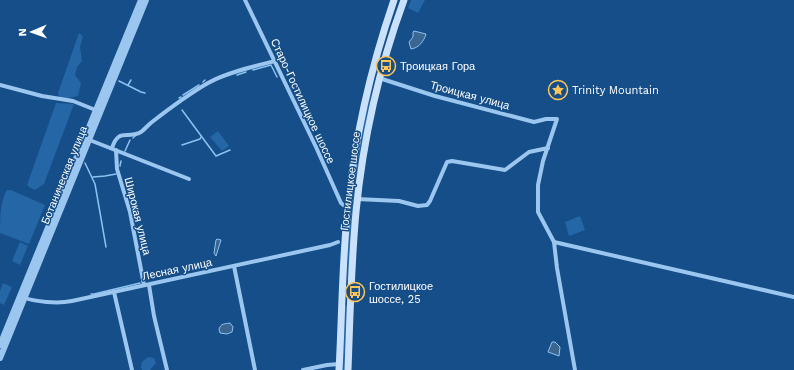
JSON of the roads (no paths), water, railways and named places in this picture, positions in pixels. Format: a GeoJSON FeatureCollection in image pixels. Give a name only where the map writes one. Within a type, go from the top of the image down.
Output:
{"type":"FeatureCollection","features":[{"type":"Feature","properties":{"kind":"main road","name":"Гостилицкое шоссе"},"geometry":{"type":"LineString","coordinates":[[339,367],[347,208],[356,144],[376,55],[394,0]]}},
{"type":"Feature","properties":{"kind":"main road","name":"Гостилицкое шоссе"},"geometry":{"type":"LineString","coordinates":[[348,370],[357,199],[367,135],[379,81],[390,41],[404,0]]}},
{"type":"Feature","properties":{"kind":"main road"},"geometry":{"type":"LineString","coordinates":[[369,82],[379,81]]}},
{"type":"Feature","properties":{"kind":"main road"},"geometry":{"type":"LineString","coordinates":[[343,289],[352,289]]}},
{"type":"Feature","properties":{"kind":"street","name":"Ботаническая улица"},"geometry":{"type":"LineString","coordinates":[[0,346],[22,297],[87,138],[141,0]]}},
{"type":"Feature","properties":{"kind":"street","name":"Ботаническая улица"},"geometry":{"type":"LineString","coordinates":[[98,111],[146,0]]}},
{"type":"Feature","properties":{"kind":"street","name":"Старо-Гостилицкое шоссе"},"geometry":{"type":"LineString","coordinates":[[245,0],[316,147],[341,203],[347,208]]}},
{"type":"Feature","properties":{"kind":"street"},"geometry":{"type":"LineString","coordinates":[[114,149],[120,135],[140,132],[153,121],[209,83],[274,61]]}},
{"type":"Feature","properties":{"kind":"street","name":"Троицкая улица"},"geometry":{"type":"LineString","coordinates":[[379,81],[534,122],[546,119],[557,119],[548,148]]}},
{"type":"Feature","properties":{"kind":"street"},"geometry":{"type":"LineString","coordinates":[[0,85],[42,96],[73,101],[98,111]]}},
{"type":"Feature","properties":{"kind":"street"},"geometry":{"type":"LineString","coordinates":[[87,138],[189,179]]}},
{"type":"Feature","properties":{"kind":"street"},"geometry":{"type":"LineString","coordinates":[[357,199],[394,200],[412,205],[424,206],[430,201],[446,162],[452,161],[505,170],[529,152],[548,148]]}},
{"type":"Feature","properties":{"kind":"street"},"geometry":{"type":"LineString","coordinates":[[548,148],[543,161],[538,185],[538,212],[554,242],[556,262],[576,370]]}},
{"type":"Feature","properties":{"kind":"street","name":"Широкая улица"},"geometry":{"type":"LineString","coordinates":[[114,149],[117,169],[130,212],[167,370]]}},
{"type":"Feature","properties":{"kind":"street","name":"Лесная улица"},"geometry":{"type":"LineString","coordinates":[[22,297],[52,303],[62,303],[330,245],[338,242]]}},
{"type":"Feature","properties":{"kind":"street"},"geometry":{"type":"LineString","coordinates":[[554,242],[794,296]]}},
{"type":"Feature","properties":{"kind":"street"},"geometry":{"type":"LineString","coordinates":[[234,266],[256,370]]}},
{"type":"Feature","properties":{"kind":"street"},"geometry":{"type":"LineString","coordinates":[[114,292],[132,370]]}},
{"type":"Feature","properties":{"kind":"street","name":"Ботаническая улица"},"geometry":{"type":"LineString","coordinates":[[0,358],[22,297]]}},
{"type":"Feature","properties":{"kind":"street"},"geometry":{"type":"LineString","coordinates":[[303,370],[327,365],[339,367]]}},
{"type":"Feature","properties":{"kind":"waterway"},"geometry":{"type":"LineString","coordinates":[[253,70],[271,65],[277,77]]}},
{"type":"Feature","properties":{"kind":"waterway"},"geometry":{"type":"LineString","coordinates":[[237,75],[246,72]]}},
{"type":"Feature","properties":{"kind":"waterway"},"geometry":{"type":"LineString","coordinates":[[128,85],[131,80]]}},
{"type":"Feature","properties":{"kind":"waterway"},"geometry":{"type":"LineString","coordinates":[[119,81],[145,93]]}},
{"type":"Feature","properties":{"kind":"waterway"},"geometry":{"type":"LineString","coordinates":[[183,95],[199,85]]}},
{"type":"Feature","properties":{"kind":"waterway"},"geometry":{"type":"LineString","coordinates":[[182,110],[216,156],[230,150]]}},
{"type":"Feature","properties":{"kind":"waterway"},"geometry":{"type":"LineString","coordinates":[[182,145],[200,139],[201,137]]}},
{"type":"Feature","properties":{"kind":"waterway"},"geometry":{"type":"LineString","coordinates":[[125,151],[130,140]]}},
{"type":"Feature","properties":{"kind":"waterway"},"geometry":{"type":"LineString","coordinates":[[120,166],[121,161]]}},
{"type":"Feature","properties":{"kind":"waterway"},"geometry":{"type":"LineString","coordinates":[[85,163],[95,184],[106,247]]}},
{"type":"Feature","properties":{"kind":"waterway"},"geometry":{"type":"LineString","coordinates":[[93,177],[116,174]]}},
{"type":"Feature","properties":{"kind":"waterway"},"geometry":{"type":"LineString","coordinates":[[94,294],[140,283]]}},
{"type":"Feature","properties":{"kind":"place","name":"Троицкая Гора"},"geometry":{"type":"Point","coordinates":[386,66]}},
{"type":"Feature","properties":{"kind":"place","name":"Trinity Mountain"},"geometry":{"type":"Point","coordinates":[558,90]}},
{"type":"Feature","properties":{"kind":"place","name":"Гостилицкое шоссе, 25"},"geometry":{"type":"Point","coordinates":[355,292]}}]}
